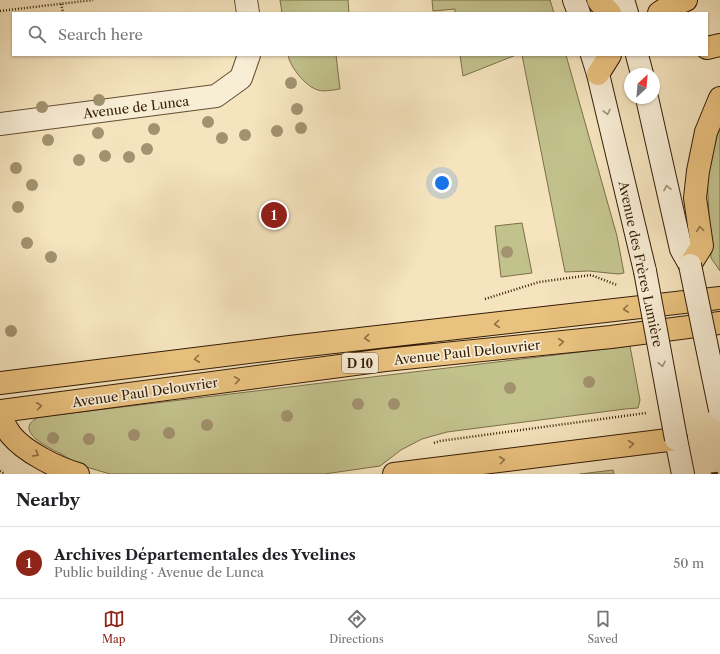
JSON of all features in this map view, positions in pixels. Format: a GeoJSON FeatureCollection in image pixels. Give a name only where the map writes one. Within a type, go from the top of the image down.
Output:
{"type":"FeatureCollection","features":[{"type":"Feature","properties":{"kind":"main road"},"geometry":{"type":"LineString","coordinates":[[246,0],[248,12]]}},
{"type":"Feature","properties":{"kind":"main road"},"geometry":{"type":"LineString","coordinates":[[574,0],[579,12]]}},
{"type":"Feature","properties":{"kind":"main road"},"geometry":{"type":"LineString","coordinates":[[598,0],[600,4],[609,12]]}},
{"type":"Feature","properties":{"kind":"main road"},"geometry":{"type":"LineString","coordinates":[[624,0],[627,12]]}},
{"type":"Feature","properties":{"kind":"main road"},"geometry":{"type":"LineString","coordinates":[[660,12],[686,0]]}},
{"type":"Feature","properties":{"kind":"main road"},"geometry":{"type":"LineString","coordinates":[[708,48],[720,45]]}},
{"type":"Feature","properties":{"kind":"main road","name":"Avenue de Lunca"},"geometry":{"type":"LineString","coordinates":[[0,124],[216,96],[241,78],[249,56]]}},
{"type":"Feature","properties":{"kind":"main road"},"geometry":{"type":"LineString","coordinates":[[595,64],[608,56]]}},
{"type":"Feature","properties":{"kind":"main road"},"geometry":{"type":"LineString","coordinates":[[637,56],[640,68]]}},
{"type":"Feature","properties":{"kind":"main road","name":"Avenue des Frères Lumière"},"geometry":{"type":"LineString","coordinates":[[595,64],[645,271],[683,474]]}},
{"type":"Feature","properties":{"kind":"main road"},"geometry":{"type":"LineString","coordinates":[[690,265],[702,246],[695,198],[698,171],[706,132],[720,98]]}},
{"type":"Feature","properties":{"kind":"main road"},"geometry":{"type":"LineString","coordinates":[[648,104],[681,249],[690,265],[720,410]]}},
{"type":"Feature","properties":{"kind":"main road","name":"Avenue Paul Delouvrier"},"geometry":{"type":"LineString","coordinates":[[0,383],[290,347],[720,298]]}},
{"type":"Feature","properties":{"kind":"main road","name":"Avenue Paul Delouvrier"},"geometry":{"type":"LineString","coordinates":[[0,411],[385,360],[611,337],[720,323]]}},
{"type":"Feature","properties":{"kind":"main road"},"geometry":{"type":"LineString","coordinates":[[0,417],[11,435],[26,448],[46,460],[78,474]]}},
{"type":"Feature","properties":{"kind":"main road"},"geometry":{"type":"LineString","coordinates":[[394,474],[676,439]]}},
{"type":"Feature","properties":{"kind":"path"},"geometry":{"type":"LineString","coordinates":[[0,11],[93,0]]}},
{"type":"Feature","properties":{"kind":"path"},"geometry":{"type":"LineString","coordinates":[[61,4],[63,12]]}},
{"type":"Feature","properties":{"kind":"path"},"geometry":{"type":"LineString","coordinates":[[539,282],[568,278]]}},
{"type":"Feature","properties":{"kind":"path"},"geometry":{"type":"LineString","coordinates":[[0,471],[5,474]]}},
{"type":"Feature","properties":{"kind":"green space"},"geometry":{"type":"Polygon","coordinates":[[[280,0],[348,0],[349,12],[282,12],[280,0]]]}},
{"type":"Feature","properties":{"kind":"green space"},"geometry":{"type":"Polygon","coordinates":[[[432,0],[550,0],[554,12],[455,12],[455,9],[433,11],[432,0]]]}},
{"type":"Feature","properties":{"kind":"green space"},"geometry":{"type":"Polygon","coordinates":[[[288,56],[336,56],[340,89],[323,91],[313,88],[299,76],[288,56]]]}},
{"type":"Feature","properties":{"kind":"green space"},"geometry":{"type":"Polygon","coordinates":[[[460,56],[513,56],[463,76],[460,56]]]}},
{"type":"Feature","properties":{"kind":"green space"},"geometry":{"type":"Polygon","coordinates":[[[522,56],[566,56],[617,236],[624,273],[618,274],[589,271],[565,272],[522,56]]]}},
{"type":"Feature","properties":{"kind":"green space"},"geometry":{"type":"Polygon","coordinates":[[[720,125],[720,271],[711,258],[707,174],[720,125]]]}},
{"type":"Feature","properties":{"kind":"green space"},"geometry":{"type":"Polygon","coordinates":[[[522,223],[532,273],[501,277],[495,226],[522,223]]]}},
{"type":"Feature","properties":{"kind":"green space"},"geometry":{"type":"Polygon","coordinates":[[[630,346],[640,400],[638,408],[447,432],[422,439],[401,450],[380,466],[324,474],[110,474],[83,466],[49,448],[30,433],[29,427],[31,422],[39,417],[630,346]]]}},
{"type":"Feature","properties":{"kind":"green space"},"geometry":{"type":"Polygon","coordinates":[[[613,470],[614,474],[580,474],[613,470]]]}},
{"type":"Feature","properties":{"kind":"railway"},"geometry":{"type":"LineString","coordinates":[[711,474],[720,473]]}},
{"type":"Feature","properties":{"kind":"place","name":"Archives Départementales des Yvelines"},"geometry":{"type":"Point","coordinates":[274,215]}}]}
